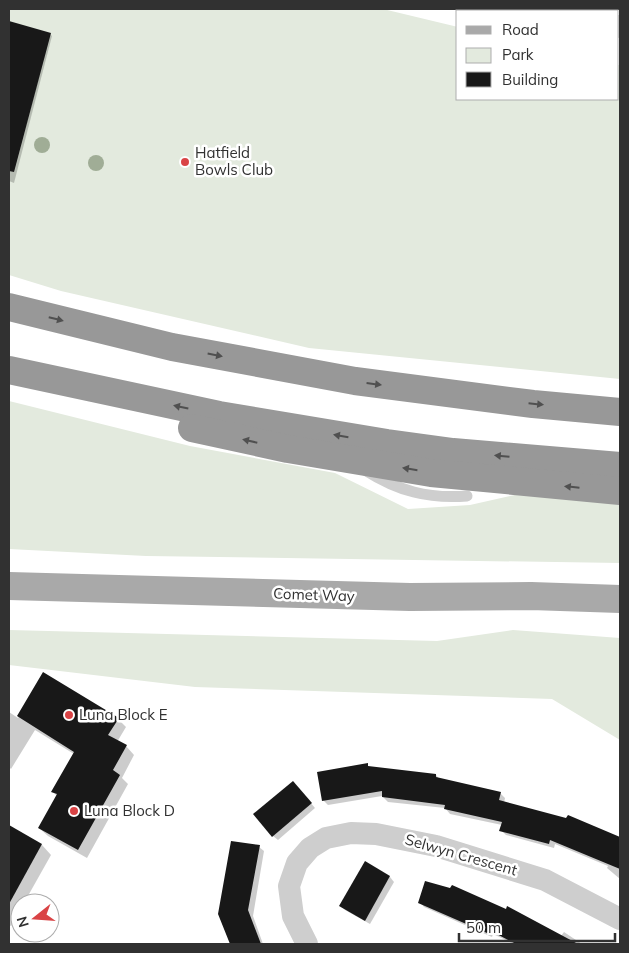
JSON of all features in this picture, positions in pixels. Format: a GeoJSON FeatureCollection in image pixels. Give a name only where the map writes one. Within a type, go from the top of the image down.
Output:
{"type":"FeatureCollection","features":[{"type":"Feature","properties":{"kind":"highway"},"geometry":{"type":"LineString","coordinates":[[9,307],[172,347],[355,381],[533,404],[620,412]]}},
{"type":"Feature","properties":{"kind":"highway"},"geometry":{"type":"LineString","coordinates":[[13,371],[81,402],[288,449],[431,473],[620,491]]}},
{"type":"Feature","properties":{"kind":"highway"},"geometry":{"type":"LineString","coordinates":[[13,371],[220,415],[387,443],[453,452],[620,466]]}},
{"type":"Feature","properties":{"kind":"main road","name":"Comet Way"},"geometry":{"type":"LineString","coordinates":[[9,586],[410,597],[531,596],[620,599]]}},
{"type":"Feature","properties":{"kind":"street","name":"Selwyn Crescent"},"geometry":{"type":"LineString","coordinates":[[307,944],[292,916],[289,886],[297,863],[310,848],[326,838],[350,833],[376,834],[436,846],[545,880],[620,919]]}},
{"type":"Feature","properties":{"kind":"lane"},"geometry":{"type":"LineString","coordinates":[[349,460],[388,484],[410,492],[435,497],[466,496]]}},
{"type":"Feature","properties":{"kind":"green space"},"geometry":{"type":"Polygon","coordinates":[[[9,9],[383,9],[456,27],[456,100],[619,100],[620,65],[620,379],[309,348],[61,291],[9,275],[9,9]]]}},
{"type":"Feature","properties":{"kind":"green space"},"geometry":{"type":"Polygon","coordinates":[[[9,401],[190,446],[335,473],[408,509],[470,505],[519,494],[620,501],[620,563],[146,556],[9,549],[9,401]]]}},
{"type":"Feature","properties":{"kind":"green space"},"geometry":{"type":"Polygon","coordinates":[[[9,630],[437,641],[513,630],[620,638],[620,740],[552,699],[195,687],[9,665],[9,630]]]}},
{"type":"Feature","properties":{"kind":"building"},"geometry":{"type":"Polygon","coordinates":[[[9,21],[51,33],[14,172],[9,171],[9,21]]]}},
{"type":"Feature","properties":{"kind":"building"},"geometry":{"type":"Polygon","coordinates":[[[43,672],[119,718],[108,735],[127,745],[113,770],[120,775],[78,850],[38,828],[57,794],[51,792],[74,752],[17,716],[43,672]]]}},
{"type":"Feature","properties":{"kind":"building"},"geometry":{"type":"Polygon","coordinates":[[[368,763],[368,766],[436,774],[436,777],[501,792],[499,800],[566,818],[568,815],[620,837],[620,869],[550,840],[549,844],[499,831],[502,822],[444,809],[445,805],[382,797],[382,791],[322,801],[317,772],[368,763]]]}},
{"type":"Feature","properties":{"kind":"building"},"geometry":{"type":"Polygon","coordinates":[[[293,781],[312,803],[272,837],[253,814],[293,781]]]}},
{"type":"Feature","properties":{"kind":"building"},"geometry":{"type":"Polygon","coordinates":[[[9,825],[42,844],[15,893],[10,893],[9,904],[9,825]]]}},
{"type":"Feature","properties":{"kind":"building"},"geometry":{"type":"Polygon","coordinates":[[[231,841],[260,845],[248,910],[261,944],[230,944],[218,914],[231,841]]]}},
{"type":"Feature","properties":{"kind":"building"},"geometry":{"type":"Polygon","coordinates":[[[365,861],[390,876],[365,921],[339,906],[365,861]]]}},
{"type":"Feature","properties":{"kind":"building"},"geometry":{"type":"Polygon","coordinates":[[[425,881],[450,888],[452,885],[506,909],[507,906],[578,944],[516,944],[489,930],[487,933],[418,903],[425,881]]]}},
{"type":"Feature","properties":{"kind":"place","name":"Hatfield Bowls Club"},"geometry":{"type":"Point","coordinates":[185,162]}},
{"type":"Feature","properties":{"kind":"place","name":"Luna Block E"},"geometry":{"type":"Point","coordinates":[69,715]}},
{"type":"Feature","properties":{"kind":"place","name":"Luna Block D"},"geometry":{"type":"Point","coordinates":[74,811]}}]}
